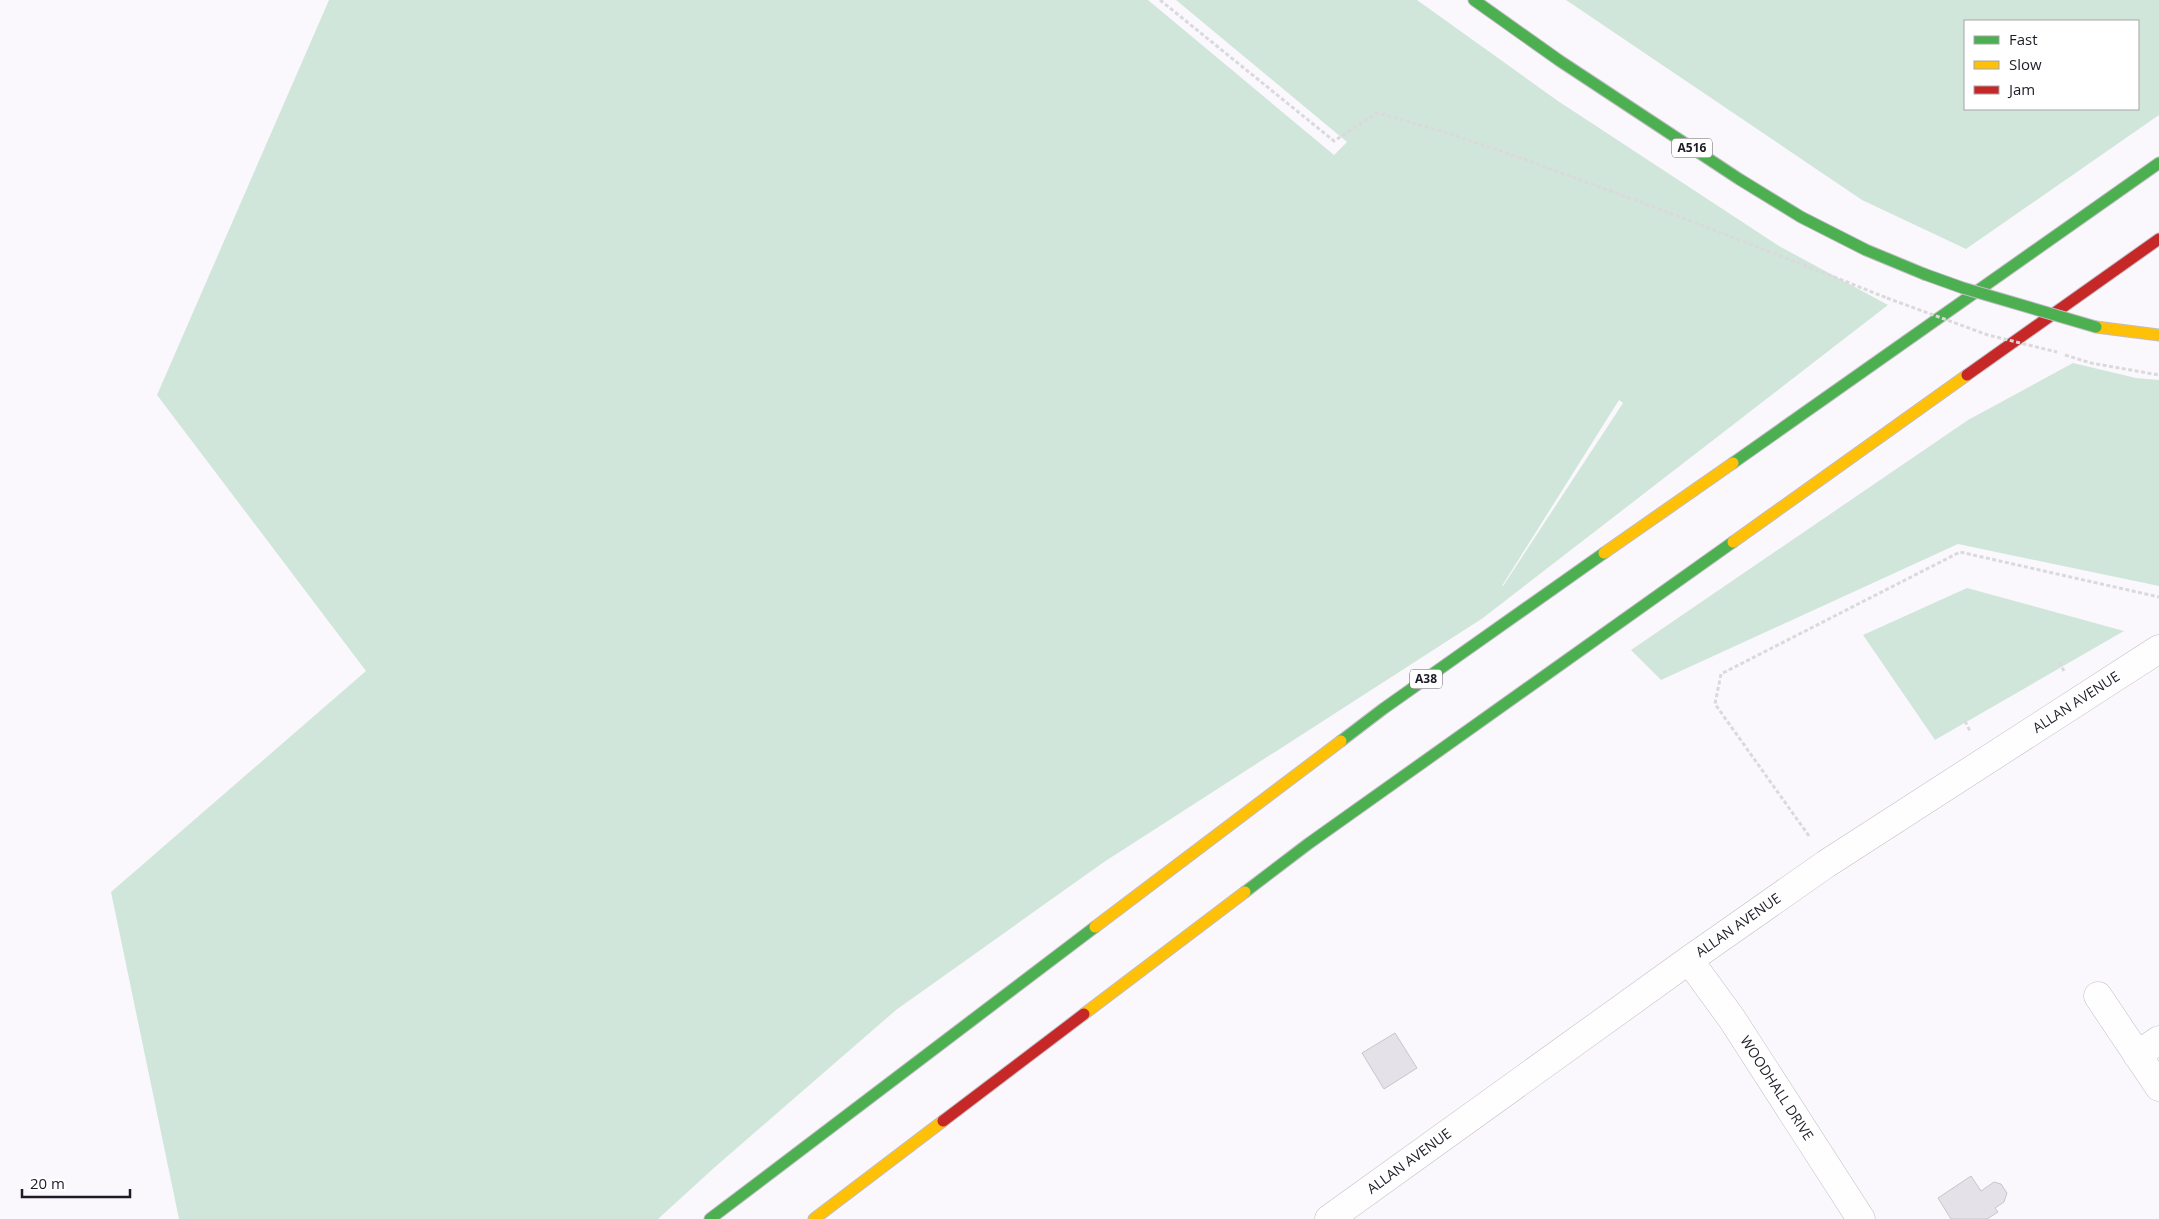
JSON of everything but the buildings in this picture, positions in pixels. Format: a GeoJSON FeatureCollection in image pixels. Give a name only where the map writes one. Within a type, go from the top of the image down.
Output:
{"type":"FeatureCollection","features":[{"type":"Feature","properties":{"kind":"highway","name":"A516"},"geometry":{"type":"LineString","coordinates":[[1474,0],[1560,61],[1770,198],[1801,217],[1866,250],[1963,288],[2096,327],[2159,335]]}},
{"type":"Feature","properties":{"kind":"highway","name":"A38"},"geometry":{"type":"LineString","coordinates":[[710,1219],[1383,709],[2159,163]]}},
{"type":"Feature","properties":{"kind":"highway"},"geometry":{"type":"LineString","coordinates":[[814,1219],[1308,844],[2159,239]]}},
{"type":"Feature","properties":{"kind":"street","name":"ALLAN AVENUE"},"geometry":{"type":"LineString","coordinates":[[1329,1219],[1689,960],[1826,864],[2159,649]]}},
{"type":"Feature","properties":{"kind":"street","name":"WOODHALL DRIVE"},"geometry":{"type":"LineString","coordinates":[[1689,960],[1732,1020],[1861,1219]]}},
{"type":"Feature","properties":{"kind":"street"},"geometry":{"type":"LineString","coordinates":[[2098,996],[2159,1088]]}},
{"type":"Feature","properties":{"kind":"street"},"geometry":{"type":"LineString","coordinates":[[2137,1055],[2159,1040]]}},
{"type":"Feature","properties":{"kind":"path"},"geometry":{"type":"LineString","coordinates":[[1160,0],[1334,141],[1378,113],[1409,121],[1526,160],[1706,226],[1887,298],[1988,335],[2091,362],[2159,374]]}},
{"type":"Feature","properties":{"kind":"path"},"geometry":{"type":"LineString","coordinates":[[1826,864],[1804,827],[1715,704],[1721,674],[1960,552],[2159,597]]}},
{"type":"Feature","properties":{"kind":"green space"},"geometry":{"type":"Polygon","coordinates":[[[329,0],[1148,0],[1334,155],[1347,142],[1176,0],[1417,0],[1558,101],[1779,246],[1888,305],[1483,618],[1104,862],[896,1010],[658,1219],[179,1219],[111,892],[366,671],[157,395],[329,0]],[[1619,400],[1502,586],[1503,586],[1623,403],[1619,400]]]}},
{"type":"Feature","properties":{"kind":"green space"},"geometry":{"type":"Polygon","coordinates":[[[1566,0],[2159,0],[2159,115],[1966,249],[1862,200],[1566,0]]]}},
{"type":"Feature","properties":{"kind":"green space"},"geometry":{"type":"Polygon","coordinates":[[[2073,363],[2136,378],[2159,380],[2159,586],[1958,544],[1661,680],[1631,650],[1968,420],[2073,363]]]}},
{"type":"Feature","properties":{"kind":"green space"},"geometry":{"type":"Polygon","coordinates":[[[1967,588],[2124,631],[1935,740],[1863,635],[1967,588]]]}},
{"type":"Feature","properties":{"kind":"traffic: fast"},"geometry":{"type":"LineString","coordinates":[[1474,0],[1560,61],[1739,179],[1801,217],[1866,250],[1924,274]]}},
{"type":"Feature","properties":{"kind":"traffic: fast"},"geometry":{"type":"LineString","coordinates":[[1733,463],[2159,163]]}},
{"type":"Feature","properties":{"kind":"traffic: fast"},"geometry":{"type":"LineString","coordinates":[[1924,274],[1963,288],[2096,327]]}},
{"type":"Feature","properties":{"kind":"traffic: fast"},"geometry":{"type":"LineString","coordinates":[[1245,892],[1308,844],[1733,542]]}},
{"type":"Feature","properties":{"kind":"traffic: fast"},"geometry":{"type":"LineString","coordinates":[[1341,741],[1383,709],[1604,553]]}},
{"type":"Feature","properties":{"kind":"traffic: fast"},"geometry":{"type":"LineString","coordinates":[[710,1219],[1095,927]]}},
{"type":"Feature","properties":{"kind":"traffic: slow"},"geometry":{"type":"LineString","coordinates":[[2096,327],[2159,335]]}},
{"type":"Feature","properties":{"kind":"traffic: slow"},"geometry":{"type":"LineString","coordinates":[[1733,542],[1967,375]]}},
{"type":"Feature","properties":{"kind":"traffic: slow"},"geometry":{"type":"LineString","coordinates":[[1604,553],[1733,463]]}},
{"type":"Feature","properties":{"kind":"traffic: slow"},"geometry":{"type":"LineString","coordinates":[[1095,927],[1341,741]]}},
{"type":"Feature","properties":{"kind":"traffic: slow"},"geometry":{"type":"LineString","coordinates":[[1084,1014],[1245,892]]}},
{"type":"Feature","properties":{"kind":"traffic: slow"},"geometry":{"type":"LineString","coordinates":[[814,1219],[943,1121]]}},
{"type":"Feature","properties":{"kind":"traffic: jam"},"geometry":{"type":"LineString","coordinates":[[1967,375],[2159,239]]}},
{"type":"Feature","properties":{"kind":"traffic: jam"},"geometry":{"type":"LineString","coordinates":[[943,1121],[1084,1014]]}}]}
